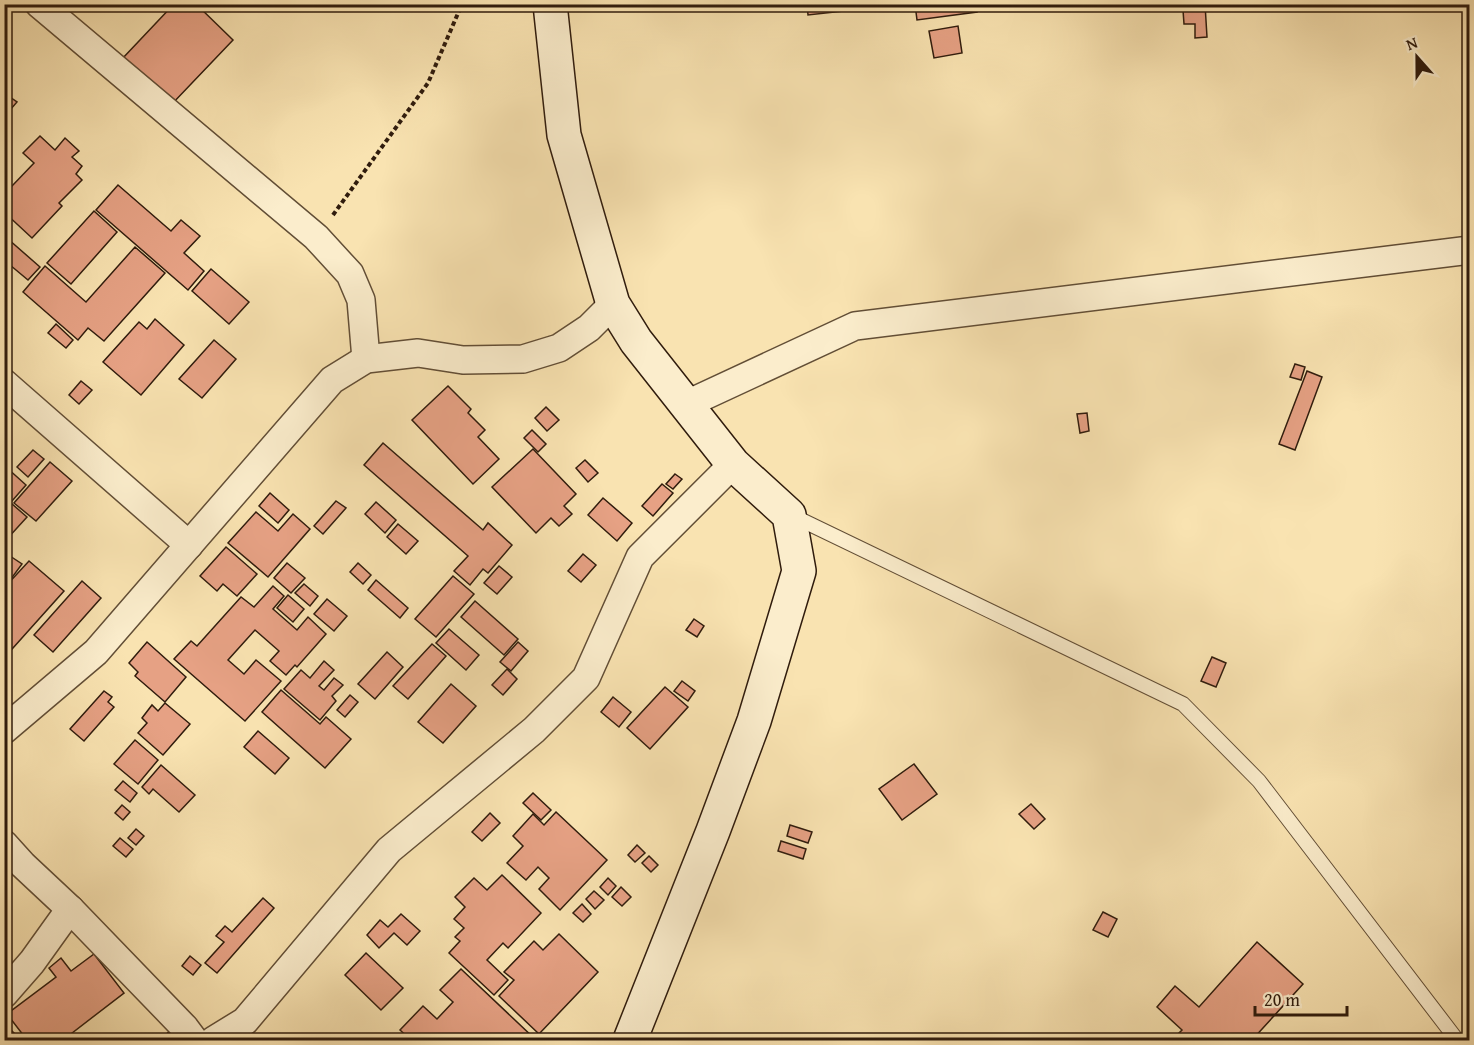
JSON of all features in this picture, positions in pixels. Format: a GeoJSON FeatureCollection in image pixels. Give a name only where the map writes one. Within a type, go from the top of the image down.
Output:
{"type":"FeatureCollection","features":[{"type":"Feature","properties":{"kind":"street"},"geometry":{"type":"LineString","coordinates":[[39,4],[316,237],[350,274],[362,300],[366,359]]}},
{"type":"Feature","properties":{"kind":"street"},"geometry":{"type":"LineString","coordinates":[[550,4],[564,135],[613,304],[636,341],[733,464],[789,515],[799,571],[754,721],[630,1041]]}},
{"type":"Feature","properties":{"kind":"street"},"geometry":{"type":"LineString","coordinates":[[685,405],[855,326],[1470,250]]}},
{"type":"Feature","properties":{"kind":"street"},"geometry":{"type":"LineString","coordinates":[[4,730],[96,652],[332,380],[366,359],[418,353],[463,360],[523,359],[558,348],[589,328],[613,304]]}},
{"type":"Feature","properties":{"kind":"street"},"geometry":{"type":"LineString","coordinates":[[4,383],[189,545]]}},
{"type":"Feature","properties":{"kind":"street"},"geometry":{"type":"LineString","coordinates":[[214,1041],[245,1021],[389,850],[534,730],[586,678],[640,557],[733,464]]}},
{"type":"Feature","properties":{"kind":"street"},"geometry":{"type":"LineString","coordinates":[[4,844],[23,866],[70,909],[185,1028],[194,1041]]}},
{"type":"Feature","properties":{"kind":"street"},"geometry":{"type":"LineString","coordinates":[[4,994],[32,962],[70,909]]}},
{"type":"Feature","properties":{"kind":"lane"},"geometry":{"type":"LineString","coordinates":[[789,515],[1183,704],[1259,781],[1457,1041]]}},
{"type":"Feature","properties":{"kind":"path"},"geometry":{"type":"LineString","coordinates":[[316,237],[428,83],[462,4]]}},
{"type":"Feature","properties":{"kind":"building"},"geometry":{"type":"Polygon","coordinates":[[[174,4],[196,4],[233,40],[171,105],[122,59],[174,4]]]}},
{"type":"Feature","properties":{"kind":"building"},"geometry":{"type":"Polygon","coordinates":[[[807,4],[843,4],[843,11],[808,15],[807,4]]]}},
{"type":"Feature","properties":{"kind":"building"},"geometry":{"type":"Polygon","coordinates":[[[915,4],[976,4],[977,12],[917,20],[915,4]]]}},
{"type":"Feature","properties":{"kind":"building"},"geometry":{"type":"Polygon","coordinates":[[[1167,4],[1182,4],[1182,10],[1168,11],[1167,4]]]}},
{"type":"Feature","properties":{"kind":"building"},"geometry":{"type":"Polygon","coordinates":[[[1195,4],[1205,4],[1207,37],[1195,38],[1195,24],[1184,24],[1183,10],[1195,9],[1195,4]]]}},
{"type":"Feature","properties":{"kind":"building"},"geometry":{"type":"Polygon","coordinates":[[[958,26],[962,53],[934,58],[929,31],[958,26]]]}},
{"type":"Feature","properties":{"kind":"building"},"geometry":{"type":"Polygon","coordinates":[[[4,93],[17,102],[4,117],[4,93]]]}},
{"type":"Feature","properties":{"kind":"building"},"geometry":{"type":"Polygon","coordinates":[[[40,136],[55,150],[65,138],[79,151],[72,157],[82,166],[76,174],[82,180],[59,203],[62,206],[32,238],[4,212],[4,179],[12,186],[34,163],[23,153],[40,136]]]}},
{"type":"Feature","properties":{"kind":"building"},"geometry":{"type":"Polygon","coordinates":[[[118,185],[171,231],[181,220],[200,236],[184,253],[204,271],[188,290],[96,210],[118,185]]]}},
{"type":"Feature","properties":{"kind":"building"},"geometry":{"type":"Polygon","coordinates":[[[94,211],[117,232],[71,284],[47,263],[94,211]]]}},
{"type":"Feature","properties":{"kind":"building"},"geometry":{"type":"Polygon","coordinates":[[[8,239],[40,267],[28,280],[4,260],[4,243],[8,239]]]}},
{"type":"Feature","properties":{"kind":"building"},"geometry":{"type":"Polygon","coordinates":[[[135,247],[165,273],[104,341],[88,328],[78,340],[23,292],[45,266],[86,302],[135,247]]]}},
{"type":"Feature","properties":{"kind":"building"},"geometry":{"type":"Polygon","coordinates":[[[211,269],[249,302],[229,324],[192,291],[211,269]]]}},
{"type":"Feature","properties":{"kind":"building"},"geometry":{"type":"Polygon","coordinates":[[[155,319],[184,345],[141,395],[103,362],[139,322],[147,329],[155,319]]]}},
{"type":"Feature","properties":{"kind":"building"},"geometry":{"type":"Polygon","coordinates":[[[56,324],[73,340],[66,348],[48,333],[56,324]]]}},
{"type":"Feature","properties":{"kind":"building"},"geometry":{"type":"Polygon","coordinates":[[[214,340],[236,359],[202,398],[179,379],[214,340]]]}},
{"type":"Feature","properties":{"kind":"building"},"geometry":{"type":"Polygon","coordinates":[[[1295,364],[1305,367],[1301,380],[1290,377],[1295,364]]]}},
{"type":"Feature","properties":{"kind":"building"},"geometry":{"type":"Polygon","coordinates":[[[1307,371],[1322,377],[1295,450],[1279,444],[1307,371]]]}},
{"type":"Feature","properties":{"kind":"building"},"geometry":{"type":"Polygon","coordinates":[[[81,381],[92,390],[79,404],[69,395],[81,381]]]}},
{"type":"Feature","properties":{"kind":"building"},"geometry":{"type":"Polygon","coordinates":[[[448,386],[471,409],[468,413],[485,430],[478,437],[499,459],[473,484],[412,420],[448,386]]]}},
{"type":"Feature","properties":{"kind":"building"},"geometry":{"type":"Polygon","coordinates":[[[546,407],[559,420],[547,431],[535,418],[546,407]]]}},
{"type":"Feature","properties":{"kind":"building"},"geometry":{"type":"Polygon","coordinates":[[[1087,413],[1089,431],[1080,433],[1077,414],[1087,413]]]}},
{"type":"Feature","properties":{"kind":"building"},"geometry":{"type":"Polygon","coordinates":[[[532,430],[546,444],[538,452],[524,438],[532,430]]]}},
{"type":"Feature","properties":{"kind":"building"},"geometry":{"type":"Polygon","coordinates":[[[383,443],[483,530],[488,523],[512,545],[488,573],[483,569],[470,585],[454,571],[468,556],[364,465],[383,443]]]}},
{"type":"Feature","properties":{"kind":"building"},"geometry":{"type":"Polygon","coordinates":[[[533,449],[576,494],[564,506],[572,514],[559,526],[551,518],[536,533],[492,487],[533,449]]]}},
{"type":"Feature","properties":{"kind":"building"},"geometry":{"type":"Polygon","coordinates":[[[33,450],[44,459],[28,477],[17,467],[33,450]]]}},
{"type":"Feature","properties":{"kind":"building"},"geometry":{"type":"Polygon","coordinates":[[[585,460],[598,473],[588,482],[576,468],[585,460]]]}},
{"type":"Feature","properties":{"kind":"building"},"geometry":{"type":"Polygon","coordinates":[[[50,462],[72,481],[36,521],[14,503],[50,462]]]}},
{"type":"Feature","properties":{"kind":"building"},"geometry":{"type":"Polygon","coordinates":[[[6,467],[26,485],[12,501],[4,494],[6,467]]]}},
{"type":"Feature","properties":{"kind":"building"},"geometry":{"type":"Polygon","coordinates":[[[675,474],[682,479],[673,489],[666,484],[675,474]]]}},
{"type":"Feature","properties":{"kind":"building"},"geometry":{"type":"Polygon","coordinates":[[[662,484],[673,493],[653,516],[642,506],[662,484]]]}},
{"type":"Feature","properties":{"kind":"building"},"geometry":{"type":"Polygon","coordinates":[[[270,493],[289,510],[278,523],[259,506],[270,493]]]}},
{"type":"Feature","properties":{"kind":"building"},"geometry":{"type":"Polygon","coordinates":[[[4,497],[27,517],[7,539],[4,536],[4,497]]]}},
{"type":"Feature","properties":{"kind":"building"},"geometry":{"type":"Polygon","coordinates":[[[603,498],[632,523],[617,541],[588,515],[603,498]]]}},
{"type":"Feature","properties":{"kind":"building"},"geometry":{"type":"Polygon","coordinates":[[[336,501],[346,508],[323,534],[314,526],[336,501]]]}},
{"type":"Feature","properties":{"kind":"building"},"geometry":{"type":"Polygon","coordinates":[[[376,502],[396,520],[385,533],[365,514],[376,502]]]}},
{"type":"Feature","properties":{"kind":"building"},"geometry":{"type":"Polygon","coordinates":[[[256,512],[278,531],[293,514],[310,529],[268,577],[228,543],[256,512]]]}},
{"type":"Feature","properties":{"kind":"building"},"geometry":{"type":"Polygon","coordinates":[[[398,524],[418,541],[406,554],[387,537],[398,524]]]}},
{"type":"Feature","properties":{"kind":"building"},"geometry":{"type":"Polygon","coordinates":[[[226,547],[257,574],[237,596],[223,584],[217,591],[200,576],[226,547]]]}},
{"type":"Feature","properties":{"kind":"building"},"geometry":{"type":"Polygon","coordinates":[[[583,554],[596,565],[581,582],[568,571],[583,554]]]}},
{"type":"Feature","properties":{"kind":"building"},"geometry":{"type":"Polygon","coordinates":[[[10,556],[22,564],[8,583],[4,580],[4,564],[10,556]]]}},
{"type":"Feature","properties":{"kind":"building"},"geometry":{"type":"Polygon","coordinates":[[[29,561],[64,591],[4,658],[4,588],[29,561]]]}},
{"type":"Feature","properties":{"kind":"building"},"geometry":{"type":"Polygon","coordinates":[[[287,563],[305,578],[291,593],[274,578],[287,563]]]}},
{"type":"Feature","properties":{"kind":"building"},"geometry":{"type":"Polygon","coordinates":[[[358,563],[371,575],[363,584],[350,572],[358,563]]]}},
{"type":"Feature","properties":{"kind":"building"},"geometry":{"type":"Polygon","coordinates":[[[499,566],[512,577],[497,594],[484,583],[499,566]]]}},
{"type":"Feature","properties":{"kind":"building"},"geometry":{"type":"Polygon","coordinates":[[[453,576],[474,594],[436,637],[415,619],[453,576]]]}},
{"type":"Feature","properties":{"kind":"building"},"geometry":{"type":"Polygon","coordinates":[[[376,580],[408,608],[400,618],[368,590],[376,580]]]}},
{"type":"Feature","properties":{"kind":"building"},"geometry":{"type":"Polygon","coordinates":[[[82,581],[101,598],[53,652],[34,635],[82,581]]]}},
{"type":"Feature","properties":{"kind":"building"},"geometry":{"type":"Polygon","coordinates":[[[304,584],[318,596],[310,606],[295,593],[304,584]]]}},
{"type":"Feature","properties":{"kind":"building"},"geometry":{"type":"Polygon","coordinates":[[[273,586],[284,596],[273,609],[297,630],[308,617],[326,634],[297,667],[295,665],[286,675],[270,661],[279,651],[255,630],[228,660],[244,674],[256,660],[281,681],[245,721],[174,659],[191,641],[197,646],[241,597],[254,607],[273,586]]]}},
{"type":"Feature","properties":{"kind":"building"},"geometry":{"type":"Polygon","coordinates":[[[288,595],[304,609],[293,622],[277,608],[288,595]]]}},
{"type":"Feature","properties":{"kind":"building"},"geometry":{"type":"Polygon","coordinates":[[[327,599],[347,616],[334,631],[314,614],[327,599]]]}},
{"type":"Feature","properties":{"kind":"building"},"geometry":{"type":"Polygon","coordinates":[[[475,601],[518,639],[504,655],[461,617],[475,601]]]}},
{"type":"Feature","properties":{"kind":"building"},"geometry":{"type":"Polygon","coordinates":[[[694,619],[704,626],[697,637],[686,630],[694,619]]]}},
{"type":"Feature","properties":{"kind":"building"},"geometry":{"type":"Polygon","coordinates":[[[449,629],[479,655],[466,670],[436,643],[449,629]]]}},
{"type":"Feature","properties":{"kind":"building"},"geometry":{"type":"Polygon","coordinates":[[[147,642],[186,677],[165,702],[135,676],[138,672],[129,663],[147,642]]]}},
{"type":"Feature","properties":{"kind":"building"},"geometry":{"type":"Polygon","coordinates":[[[518,642],[528,651],[511,671],[500,662],[518,642]]]}},
{"type":"Feature","properties":{"kind":"building"},"geometry":{"type":"Polygon","coordinates":[[[432,644],[446,656],[408,699],[393,686],[432,644]]]}},
{"type":"Feature","properties":{"kind":"building"},"geometry":{"type":"Polygon","coordinates":[[[387,652],[403,667],[375,699],[358,684],[387,652]]]}},
{"type":"Feature","properties":{"kind":"building"},"geometry":{"type":"Polygon","coordinates":[[[1212,657],[1226,663],[1216,687],[1201,681],[1212,657]]]}},
{"type":"Feature","properties":{"kind":"building"},"geometry":{"type":"Polygon","coordinates":[[[324,661],[334,670],[319,686],[324,690],[334,678],[343,685],[332,696],[336,701],[320,720],[284,689],[301,670],[310,678],[324,661]]]}},
{"type":"Feature","properties":{"kind":"building"},"geometry":{"type":"Polygon","coordinates":[[[507,669],[517,679],[503,695],[492,685],[507,669]]]}},
{"type":"Feature","properties":{"kind":"building"},"geometry":{"type":"Polygon","coordinates":[[[682,681],[695,691],[688,701],[674,691],[682,681]]]}},
{"type":"Feature","properties":{"kind":"building"},"geometry":{"type":"Polygon","coordinates":[[[451,684],[476,706],[443,743],[418,722],[451,684]]]}},
{"type":"Feature","properties":{"kind":"building"},"geometry":{"type":"Polygon","coordinates":[[[665,687],[688,707],[650,749],[627,728],[665,687]]]}},
{"type":"Feature","properties":{"kind":"building"},"geometry":{"type":"Polygon","coordinates":[[[281,690],[320,724],[326,717],[351,739],[325,768],[262,712],[281,690]]]}},
{"type":"Feature","properties":{"kind":"building"},"geometry":{"type":"Polygon","coordinates":[[[104,691],[112,697],[108,702],[114,707],[84,741],[70,729],[104,691]]]}},
{"type":"Feature","properties":{"kind":"building"},"geometry":{"type":"Polygon","coordinates":[[[350,695],[358,702],[345,717],[337,710],[350,695]]]}},
{"type":"Feature","properties":{"kind":"building"},"geometry":{"type":"Polygon","coordinates":[[[613,697],[631,712],[619,727],[601,712],[613,697]]]}},
{"type":"Feature","properties":{"kind":"building"},"geometry":{"type":"Polygon","coordinates":[[[165,703],[190,724],[163,755],[138,733],[147,723],[142,718],[152,705],[158,711],[165,703]]]}},
{"type":"Feature","properties":{"kind":"building"},"geometry":{"type":"Polygon","coordinates":[[[258,731],[289,758],[275,774],[244,747],[258,731]]]}},
{"type":"Feature","properties":{"kind":"building"},"geometry":{"type":"Polygon","coordinates":[[[135,740],[158,760],[138,784],[114,764],[135,740]]]}},
{"type":"Feature","properties":{"kind":"building"},"geometry":{"type":"Polygon","coordinates":[[[914,764],[937,794],[902,820],[879,789],[914,764]]]}},
{"type":"Feature","properties":{"kind":"building"},"geometry":{"type":"Polygon","coordinates":[[[161,765],[195,795],[179,812],[153,789],[149,794],[142,787],[161,765]]]}},
{"type":"Feature","properties":{"kind":"building"},"geometry":{"type":"Polygon","coordinates":[[[123,781],[137,793],[130,802],[115,790],[123,781]]]}},
{"type":"Feature","properties":{"kind":"building"},"geometry":{"type":"Polygon","coordinates":[[[533,793],[551,810],[541,820],[523,803],[533,793]]]}},
{"type":"Feature","properties":{"kind":"building"},"geometry":{"type":"Polygon","coordinates":[[[1031,804],[1045,819],[1034,829],[1019,814],[1031,804]]]}},
{"type":"Feature","properties":{"kind":"building"},"geometry":{"type":"Polygon","coordinates":[[[122,805],[130,812],[123,820],[115,813],[122,805]]]}},
{"type":"Feature","properties":{"kind":"building"},"geometry":{"type":"Polygon","coordinates":[[[556,812],[607,860],[560,910],[539,889],[549,878],[538,867],[526,880],[507,863],[523,846],[513,836],[533,814],[544,825],[556,812]]]}},
{"type":"Feature","properties":{"kind":"building"},"geometry":{"type":"Polygon","coordinates":[[[490,813],[500,823],[482,841],[472,832],[490,813]]]}},
{"type":"Feature","properties":{"kind":"building"},"geometry":{"type":"Polygon","coordinates":[[[790,825],[812,832],[808,843],[787,836],[790,825]]]}},
{"type":"Feature","properties":{"kind":"building"},"geometry":{"type":"Polygon","coordinates":[[[136,829],[144,836],[136,845],[128,838],[136,829]]]}},
{"type":"Feature","properties":{"kind":"building"},"geometry":{"type":"Polygon","coordinates":[[[120,838],[133,849],[126,857],[113,846],[120,838]]]}},
{"type":"Feature","properties":{"kind":"building"},"geometry":{"type":"Polygon","coordinates":[[[781,841],[806,849],[803,859],[778,851],[781,841]]]}},
{"type":"Feature","properties":{"kind":"building"},"geometry":{"type":"Polygon","coordinates":[[[637,845],[645,853],[635,862],[628,855],[637,845]]]}},
{"type":"Feature","properties":{"kind":"building"},"geometry":{"type":"Polygon","coordinates":[[[649,856],[658,865],[651,872],[642,863],[649,856]]]}},
{"type":"Feature","properties":{"kind":"building"},"geometry":{"type":"Polygon","coordinates":[[[502,875],[541,913],[508,948],[503,943],[487,960],[508,980],[494,995],[449,953],[460,941],[455,937],[464,928],[454,919],[465,907],[455,897],[474,878],[487,890],[502,875]]]}},
{"type":"Feature","properties":{"kind":"building"},"geometry":{"type":"Polygon","coordinates":[[[608,878],[616,886],[608,895],[600,887],[608,878]]]}},
{"type":"Feature","properties":{"kind":"building"},"geometry":{"type":"Polygon","coordinates":[[[621,887],[631,897],[622,906],[612,897],[621,887]]]}},
{"type":"Feature","properties":{"kind":"building"},"geometry":{"type":"Polygon","coordinates":[[[594,891],[604,900],[595,909],[586,899],[594,891]]]}},
{"type":"Feature","properties":{"kind":"building"},"geometry":{"type":"Polygon","coordinates":[[[263,898],[274,908],[217,973],[205,963],[224,942],[216,936],[225,926],[232,932],[263,898]]]}},
{"type":"Feature","properties":{"kind":"building"},"geometry":{"type":"Polygon","coordinates":[[[582,904],[591,914],[583,922],[573,913],[582,904]]]}},
{"type":"Feature","properties":{"kind":"building"},"geometry":{"type":"Polygon","coordinates":[[[1103,912],[1117,919],[1108,937],[1093,930],[1103,912]]]}},
{"type":"Feature","properties":{"kind":"building"},"geometry":{"type":"Polygon","coordinates":[[[401,914],[420,931],[407,945],[394,933],[379,948],[367,935],[380,920],[388,927],[401,914]]]}},
{"type":"Feature","properties":{"kind":"building"},"geometry":{"type":"Polygon","coordinates":[[[559,934],[598,972],[539,1034],[499,996],[514,980],[504,972],[534,941],[543,950],[559,934]]]}},
{"type":"Feature","properties":{"kind":"building"},"geometry":{"type":"Polygon","coordinates":[[[1257,942],[1303,984],[1252,1040],[1172,1040],[1182,1030],[1157,1007],[1175,986],[1199,1007],[1257,942]]]}},
{"type":"Feature","properties":{"kind":"building"},"geometry":{"type":"Polygon","coordinates":[[[366,953],[403,988],[381,1010],[345,975],[366,953]]]}},
{"type":"Feature","properties":{"kind":"building"},"geometry":{"type":"Polygon","coordinates":[[[94,954],[124,993],[63,1040],[27,1040],[7,1014],[56,977],[49,968],[61,958],[71,971],[94,954]]]}},
{"type":"Feature","properties":{"kind":"building"},"geometry":{"type":"Polygon","coordinates":[[[190,956],[201,965],[193,975],[182,966],[190,956]]]}},
{"type":"Feature","properties":{"kind":"building"},"geometry":{"type":"Polygon","coordinates":[[[461,969],[536,1040],[411,1040],[400,1030],[423,1006],[437,1019],[453,1002],[440,990],[461,969]]]}},
{"type":"Feature","properties":{"kind":"building"},"geometry":{"type":"Polygon","coordinates":[[[175,1027],[182,1040],[159,1040],[175,1027]]]}},
{"type":"Feature","properties":{"kind":"building"},"geometry":{"type":"Polygon","coordinates":[[[12,1031],[21,1040],[4,1040],[12,1031]]]}}]}
